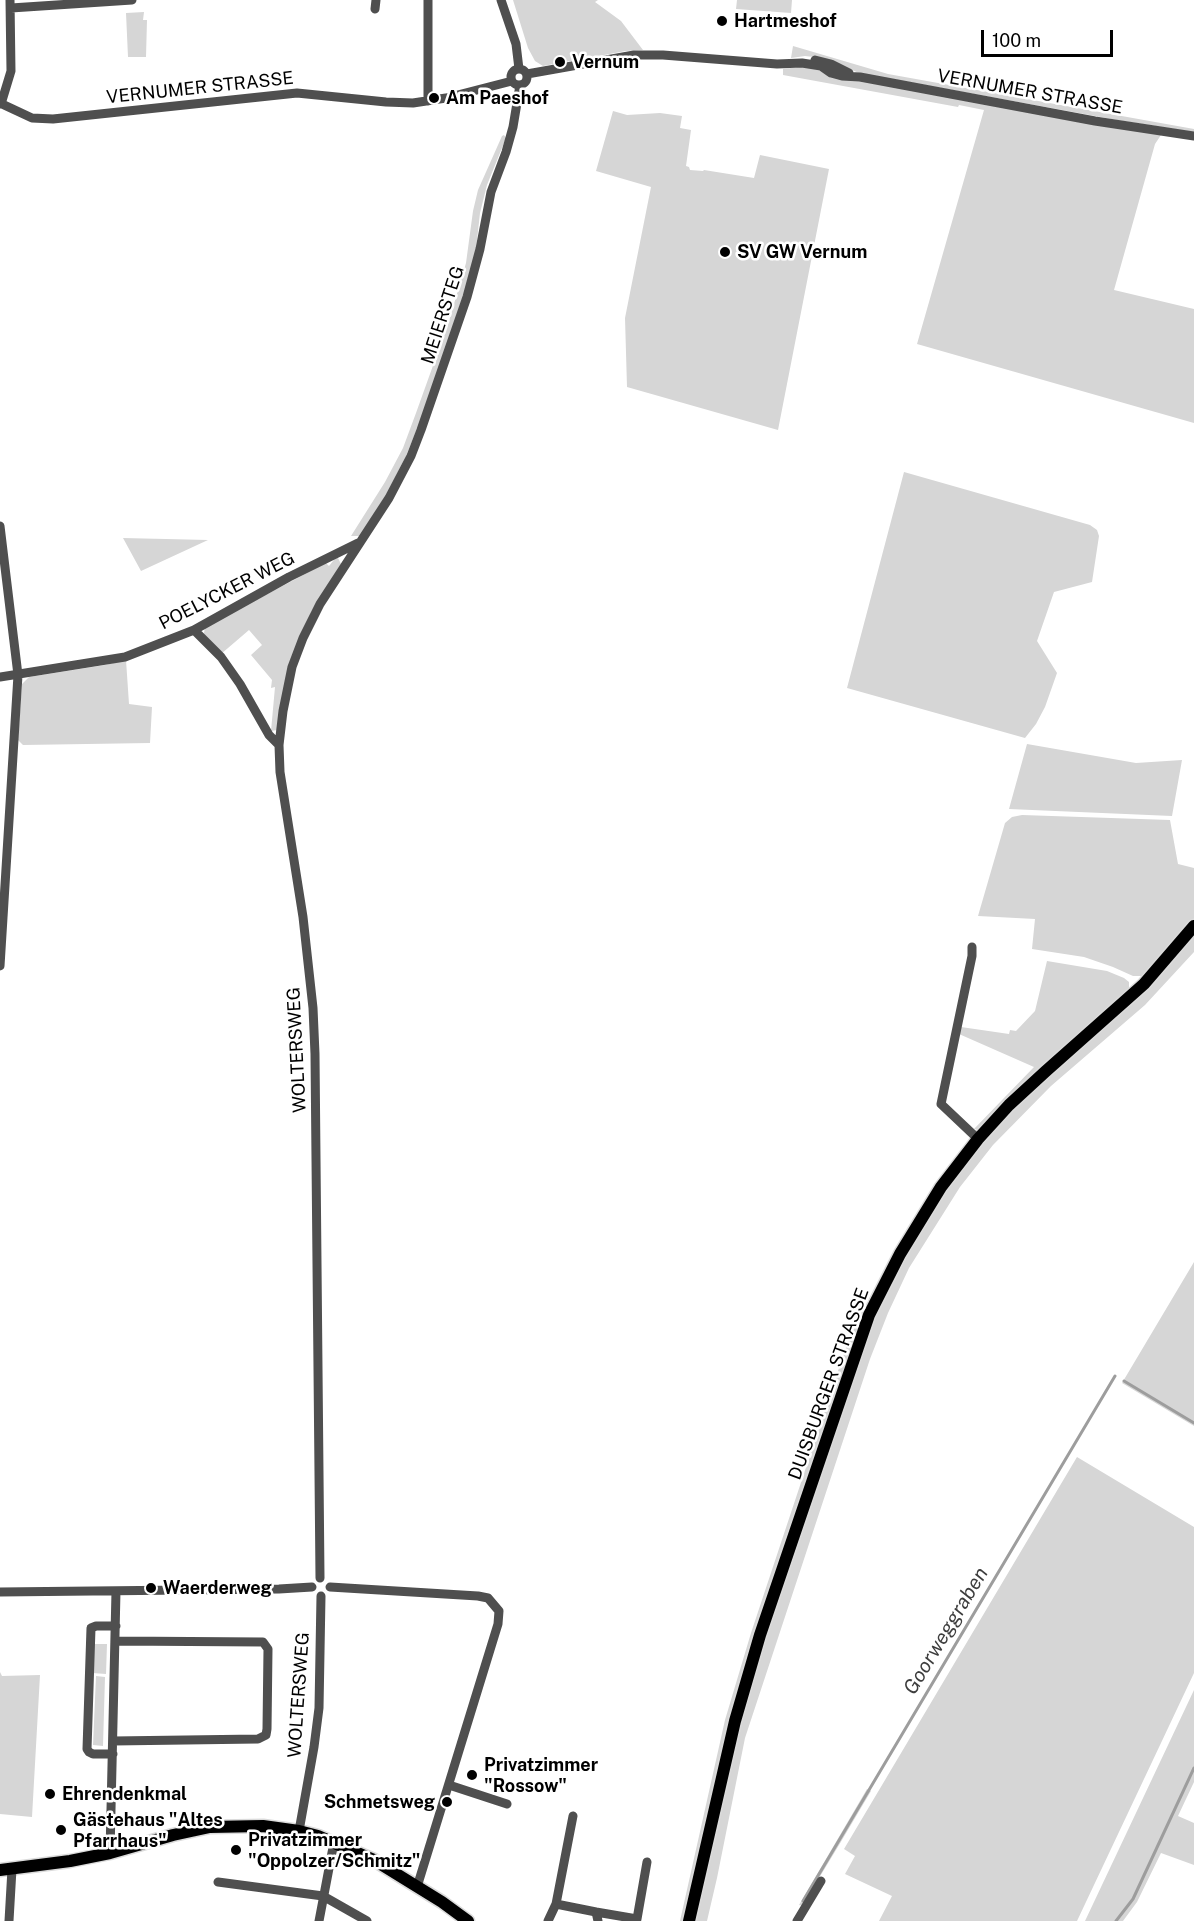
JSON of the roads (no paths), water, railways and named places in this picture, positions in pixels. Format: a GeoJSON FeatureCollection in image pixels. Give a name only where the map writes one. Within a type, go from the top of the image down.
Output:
{"type":"FeatureCollection","features":[{"type":"Feature","properties":{"kind":"main road","name":"DUISBURGER STRASSE"},"geometry":{"type":"LineString","coordinates":[[689,1921],[735,1721],[760,1635],[869,1315],[900,1254],[929,1206],[978,1139],[1009,1105],[1144,984],[1194,926]]}},
{"type":"Feature","properties":{"kind":"main road"},"geometry":{"type":"LineString","coordinates":[[6,1870],[110,1853],[210,1827],[263,1826],[299,1831],[334,1842],[374,1860],[468,1921]]}},
{"type":"Feature","properties":{"kind":"street"},"geometry":{"type":"LineString","coordinates":[[1,104],[11,71],[11,4],[132,0]]}},
{"type":"Feature","properties":{"kind":"street"},"geometry":{"type":"LineString","coordinates":[[428,0],[428,101]]}},
{"type":"Feature","properties":{"kind":"street"},"geometry":{"type":"LineString","coordinates":[[501,0],[523,71]]}},
{"type":"Feature","properties":{"kind":"street","name":"VERNUMER STRASSE"},"geometry":{"type":"LineString","coordinates":[[523,71],[634,54],[777,64],[815,60],[824,61],[860,77],[1095,121],[1194,136]]}},
{"type":"Feature","properties":{"kind":"street","name":"MEIERSTEG"},"geometry":{"type":"LineString","coordinates":[[360,542],[389,498],[411,456],[428,413],[470,288],[483,237],[488,200],[513,127],[516,83],[513,71],[523,71]]}},
{"type":"Feature","properties":{"kind":"street","name":"VERNUMER STRASSE"},"geometry":{"type":"LineString","coordinates":[[1,104],[32,118],[53,120],[297,93],[393,103],[428,101],[516,83]]}},
{"type":"Feature","properties":{"kind":"street"},"geometry":{"type":"LineString","coordinates":[[0,526],[18,675],[0,966]]}},
{"type":"Feature","properties":{"kind":"street","name":"POELYCKER WEG"},"geometry":{"type":"LineString","coordinates":[[0,677],[125,657],[194,630],[289,577],[360,542]]}},
{"type":"Feature","properties":{"kind":"street","name":"WOLTERSWEG"},"geometry":{"type":"LineString","coordinates":[[320,1578],[314,1020],[303,916],[280,772],[279,745],[292,667],[303,638],[320,604],[360,542]]}},
{"type":"Feature","properties":{"kind":"street"},"geometry":{"type":"LineString","coordinates":[[194,630],[221,657],[240,684],[269,735],[279,745]]}},
{"type":"Feature","properties":{"kind":"street"},"geometry":{"type":"LineString","coordinates":[[972,947],[941,1104],[978,1139]]}},
{"type":"Feature","properties":{"kind":"street"},"geometry":{"type":"LineString","coordinates":[[320,1578],[327,1580],[330,1587],[328,1594],[321,1596],[317,1595],[312,1587],[320,1578]]}},
{"type":"Feature","properties":{"kind":"street"},"geometry":{"type":"LineString","coordinates":[[0,1592],[279,1590],[312,1587]]}},
{"type":"Feature","properties":{"kind":"street"},"geometry":{"type":"LineString","coordinates":[[330,1587],[478,1596],[488,1599],[499,1611],[498,1624],[417,1887]]}},
{"type":"Feature","properties":{"kind":"street"},"geometry":{"type":"LineString","coordinates":[[110,1853],[116,1591]]}},
{"type":"Feature","properties":{"kind":"street","name":"WOLTERSWEG"},"geometry":{"type":"LineString","coordinates":[[299,1831],[319,1708],[321,1596]]}},
{"type":"Feature","properties":{"kind":"street"},"geometry":{"type":"LineString","coordinates":[[113,1754],[93,1754],[87,1749],[91,1628],[116,1626]]}},
{"type":"Feature","properties":{"kind":"street"},"geometry":{"type":"LineString","coordinates":[[113,1741],[258,1739],[266,1735],[267,1729],[268,1649],[263,1641],[116,1641]]}},
{"type":"Feature","properties":{"kind":"street"},"geometry":{"type":"LineString","coordinates":[[449,1785],[507,1804]]}},
{"type":"Feature","properties":{"kind":"street"},"geometry":{"type":"LineString","coordinates":[[548,1921],[556,1904],[573,1816]]}},
{"type":"Feature","properties":{"kind":"street"},"geometry":{"type":"LineString","coordinates":[[319,1921],[334,1842]]}},
{"type":"Feature","properties":{"kind":"street"},"geometry":{"type":"LineString","coordinates":[[556,1904],[597,1916],[637,1919],[647,1862]]}},
{"type":"Feature","properties":{"kind":"street"},"geometry":{"type":"LineString","coordinates":[[6,1870],[9,1921]]}},
{"type":"Feature","properties":{"kind":"street"},"geometry":{"type":"LineString","coordinates":[[797,1921],[821,1881]]}},
{"type":"Feature","properties":{"kind":"street"},"geometry":{"type":"LineString","coordinates":[[218,1882],[323,1896],[367,1921]]}},
{"type":"Feature","properties":{"kind":"waterway","name":"Goorweggraben"},"geometry":{"type":"LineString","coordinates":[[803,1901],[1115,1376]]}},
{"type":"Feature","properties":{"kind":"waterway","name":"Goorweggraben"},"geometry":{"type":"LineString","coordinates":[[1124,1381],[1194,1423]]}},
{"type":"Feature","properties":{"kind":"waterway"},"geometry":{"type":"LineString","coordinates":[[1116,1921],[1133,1899],[1194,1768]]}},
{"type":"Feature","properties":{"kind":"place","name":"Hartmeshof"},"geometry":{"type":"Point","coordinates":[722,21]}},
{"type":"Feature","properties":{"kind":"place","name":"Vernum"},"geometry":{"type":"Point","coordinates":[560,62]}},
{"type":"Feature","properties":{"kind":"place","name":"Am Paeshof"},"geometry":{"type":"Point","coordinates":[434,98]}},
{"type":"Feature","properties":{"kind":"place","name":"SV GW Vernum"},"geometry":{"type":"Point","coordinates":[725,252]}},
{"type":"Feature","properties":{"kind":"place","name":"Waerderweg"},"geometry":{"type":"Point","coordinates":[151,1588]}},
{"type":"Feature","properties":{"kind":"place","name":"Privatzimmer \"Rossow\""},"geometry":{"type":"Point","coordinates":[472,1775]}},
{"type":"Feature","properties":{"kind":"place","name":"Ehrendenkmal"},"geometry":{"type":"Point","coordinates":[50,1794]}},
{"type":"Feature","properties":{"kind":"place","name":"Schmetsweg"},"geometry":{"type":"Point","coordinates":[447,1802]}},
{"type":"Feature","properties":{"kind":"place","name":"Gästehaus \"Altes Pfarrhaus\""},"geometry":{"type":"Point","coordinates":[61,1830]}},
{"type":"Feature","properties":{"kind":"place","name":"Privatzimmer \"Oppolzer/Schmitz\""},"geometry":{"type":"Point","coordinates":[236,1850]}}]}
